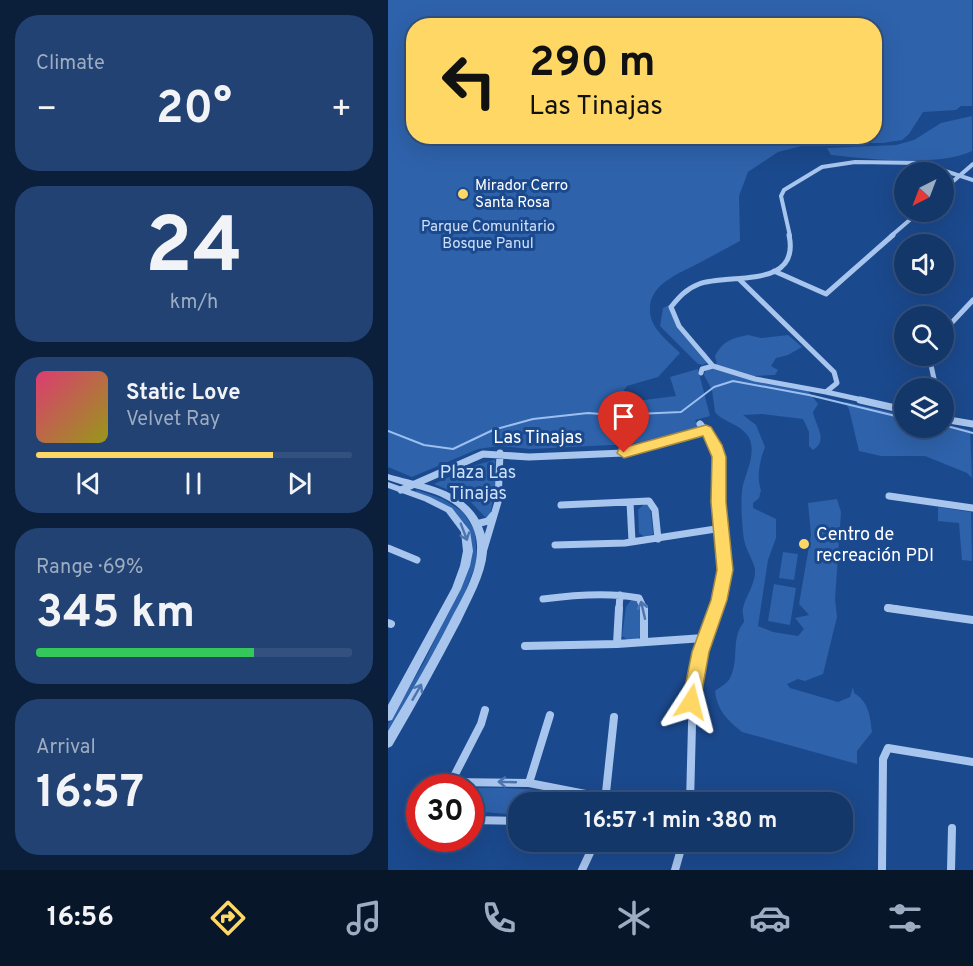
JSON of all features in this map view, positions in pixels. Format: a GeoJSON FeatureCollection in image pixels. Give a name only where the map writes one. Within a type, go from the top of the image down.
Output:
{"type":"FeatureCollection","features":[{"type":"Feature","properties":{"kind":"street"},"geometry":{"type":"LineString","coordinates":[[894,408],[755,379],[713,366],[679,326],[671,307],[680,293],[697,283],[710,280],[754,279],[774,271],[789,255],[792,248],[781,193],[822,167],[863,161],[917,163],[973,180]]}},
{"type":"Feature","properties":{"kind":"street"},"geometry":{"type":"LineString","coordinates":[[954,180],[973,164]]}},
{"type":"Feature","properties":{"kind":"street"},"geometry":{"type":"LineString","coordinates":[[774,271],[826,294],[908,222]]}},
{"type":"Feature","properties":{"kind":"street"},"geometry":{"type":"LineString","coordinates":[[740,280],[834,372],[837,383],[826,392]]}},
{"type":"Feature","properties":{"kind":"street"},"geometry":{"type":"LineString","coordinates":[[954,320],[973,300]]}},
{"type":"Feature","properties":{"kind":"street"},"geometry":{"type":"LineString","coordinates":[[702,373],[702,369],[713,366]]}},
{"type":"Feature","properties":{"kind":"street"},"geometry":{"type":"LineString","coordinates":[[954,420],[973,424]]}},
{"type":"Feature","properties":{"kind":"street","name":"Las Tinajas"},"geometry":{"type":"LineString","coordinates":[[405,488],[474,456],[500,453],[529,457],[624,453],[703,427],[715,445],[720,463],[721,528]]}},
{"type":"Feature","properties":{"kind":"street"},"geometry":{"type":"LineString","coordinates":[[388,742],[442,648],[469,594],[491,532],[502,478],[500,453]]}},
{"type":"Feature","properties":{"kind":"street"},"geometry":{"type":"LineString","coordinates":[[388,477],[454,514],[465,531],[468,551],[465,567],[456,589],[388,716]]}},
{"type":"Feature","properties":{"kind":"street"},"geometry":{"type":"LineString","coordinates":[[388,485],[453,499],[469,512],[476,524],[481,537],[482,554]]}},
{"type":"Feature","properties":{"kind":"street"},"geometry":{"type":"LineString","coordinates":[[889,496],[973,508]]}},
{"type":"Feature","properties":{"kind":"street"},"geometry":{"type":"LineString","coordinates":[[561,506],[649,501],[653,504],[658,539]]}},
{"type":"Feature","properties":{"kind":"street"},"geometry":{"type":"LineString","coordinates":[[630,502],[632,541]]}},
{"type":"Feature","properties":{"kind":"street"},"geometry":{"type":"LineString","coordinates":[[476,524],[488,521],[495,512]]}},
{"type":"Feature","properties":{"kind":"street"},"geometry":{"type":"LineString","coordinates":[[555,545],[568,542],[608,544],[658,539],[721,528],[725,552],[724,580],[704,638],[691,702],[690,792]]}},
{"type":"Feature","properties":{"kind":"street"},"geometry":{"type":"LineString","coordinates":[[388,548],[417,560]]}},
{"type":"Feature","properties":{"kind":"street"},"geometry":{"type":"LineString","coordinates":[[543,599],[555,596],[620,595],[639,598],[644,605],[644,641]]}},
{"type":"Feature","properties":{"kind":"street"},"geometry":{"type":"LineString","coordinates":[[617,644],[620,595]]}},
{"type":"Feature","properties":{"kind":"street"},"geometry":{"type":"LineString","coordinates":[[888,608],[973,620]]}},
{"type":"Feature","properties":{"kind":"street"},"geometry":{"type":"LineString","coordinates":[[525,646],[617,644],[704,638]]}},
{"type":"Feature","properties":{"kind":"street"},"geometry":{"type":"LineString","coordinates":[[456,774],[481,724],[485,710]]}},
{"type":"Feature","properties":{"kind":"street"},"geometry":{"type":"LineString","coordinates":[[529,783],[550,715]]}},
{"type":"Feature","properties":{"kind":"street"},"geometry":{"type":"LineString","coordinates":[[606,792],[614,717]]}},
{"type":"Feature","properties":{"kind":"street"},"geometry":{"type":"LineString","coordinates":[[883,870],[883,759],[888,748],[973,762]]}},
{"type":"Feature","properties":{"kind":"street"},"geometry":{"type":"LineString","coordinates":[[484,784],[529,783],[569,792]]}},
{"type":"Feature","properties":{"kind":"street"},"geometry":{"type":"LineString","coordinates":[[484,820],[508,821]]}},
{"type":"Feature","properties":{"kind":"street"},"geometry":{"type":"LineString","coordinates":[[951,870],[952,828]]}},
{"type":"Feature","properties":{"kind":"street"},"geometry":{"type":"LineString","coordinates":[[582,870],[590,852]]}},
{"type":"Feature","properties":{"kind":"street"},"geometry":{"type":"LineString","coordinates":[[675,870],[680,852]]}},
{"type":"Feature","properties":{"kind":"green space","name":"Parque Comunitario Bosque Panul"},"geometry":{"type":"Polygon","coordinates":[[[388,0],[972,0],[972,106],[961,106],[956,110],[923,112],[909,134],[902,140],[883,143],[882,18],[406,18],[406,144],[809,144],[778,152],[748,172],[739,196],[740,241],[664,282],[652,297],[650,307],[653,323],[659,333],[680,353],[658,377],[627,386],[622,393],[627,399],[644,400],[676,396],[670,377],[698,369],[710,416],[695,420],[699,427],[632,444],[530,449],[499,446],[478,449],[412,477],[388,467],[388,0]]]}},
{"type":"Feature","properties":{"kind":"green space"},"geometry":{"type":"Polygon","coordinates":[[[972,116],[972,151],[958,156],[942,159],[883,160],[831,155],[827,148],[896,145],[914,140],[941,123],[972,116]]]}},
{"type":"Feature","properties":{"kind":"green space"},"geometry":{"type":"Polygon","coordinates":[[[671,304],[680,329],[706,353],[711,361],[703,365],[698,364],[660,326],[663,308],[671,304]]]}},
{"type":"Feature","properties":{"kind":"green space"},"geometry":{"type":"Polygon","coordinates":[[[748,335],[761,338],[788,335],[802,347],[788,355],[776,358],[771,366],[778,370],[775,375],[754,376],[717,365],[715,356],[721,347],[733,339],[748,335]]]}},
{"type":"Feature","properties":{"kind":"green space"},"geometry":{"type":"Polygon","coordinates":[[[712,367],[808,391],[818,404],[813,412],[821,437],[818,446],[813,450],[809,446],[809,432],[803,419],[762,414],[743,415],[756,425],[765,447],[759,468],[761,490],[759,498],[753,503],[753,508],[776,519],[776,538],[768,560],[758,626],[773,632],[798,636],[804,629],[795,618],[809,615],[799,604],[811,535],[808,503],[837,499],[841,512],[835,599],[837,617],[823,674],[805,681],[798,679],[787,684],[790,688],[838,702],[850,697],[853,687],[854,693],[863,701],[868,710],[872,732],[857,751],[857,764],[742,732],[727,719],[718,704],[715,691],[728,682],[733,671],[737,635],[744,622],[743,608],[754,580],[755,569],[745,543],[742,512],[742,490],[750,460],[751,442],[744,432],[715,412],[712,390],[704,375],[705,370],[712,367]]]}},
{"type":"Feature","properties":{"kind":"green space"},"geometry":{"type":"Polygon","coordinates":[[[845,402],[894,413],[894,438],[954,438],[954,426],[970,430],[972,478],[967,473],[925,456],[881,456],[859,451],[849,409],[845,402]]]}},
{"type":"Feature","properties":{"kind":"green space","name":"Plaza Las Tinajas"},"geometry":{"type":"Polygon","coordinates":[[[495,460],[496,480],[490,518],[486,518],[466,497],[434,484],[472,466],[495,460]]]}},
{"type":"Feature","properties":{"kind":"green space"},"geometry":{"type":"Polygon","coordinates":[[[417,490],[443,499],[463,512],[475,531],[477,561],[461,603],[388,736],[388,724],[424,662],[466,575],[468,532],[465,524],[452,509],[414,492],[417,490]]]}},
{"type":"Feature","properties":{"kind":"green space"},"geometry":{"type":"Polygon","coordinates":[[[644,504],[650,506],[653,532],[645,537],[639,533],[638,510],[644,504]]]}},
{"type":"Feature","properties":{"kind":"green space"},"geometry":{"type":"Polygon","coordinates":[[[938,507],[971,512],[972,561],[962,560],[959,523],[938,521],[938,507]]]}},
{"type":"Feature","properties":{"kind":"green space"},"geometry":{"type":"Polygon","coordinates":[[[783,552],[798,554],[794,580],[779,578],[783,552]]]}},
{"type":"Feature","properties":{"kind":"green space"},"geometry":{"type":"Polygon","coordinates":[[[774,584],[796,588],[790,625],[768,621],[774,584]]]}},
{"type":"Feature","properties":{"kind":"green space"},"geometry":{"type":"Polygon","coordinates":[[[631,600],[637,601],[640,606],[640,636],[639,639],[628,640],[622,636],[626,607],[631,600]]]}},
{"type":"Feature","properties":{"kind":"green space"},"geometry":{"type":"Polygon","coordinates":[[[484,788],[551,792],[508,792],[508,814],[484,812],[484,788]]]}},
{"type":"Feature","properties":{"kind":"waterway"},"geometry":{"type":"LineString","coordinates":[[388,431],[424,445],[453,449],[493,430],[533,419],[588,413],[614,415],[681,412],[714,387],[733,381],[809,395],[894,416]]}},
{"type":"Feature","properties":{"kind":"waterway"},"geometry":{"type":"LineString","coordinates":[[954,428],[973,433]]}},
{"type":"Feature","properties":{"kind":"place","name":"Mirador Cerro Santa Rosa"},"geometry":{"type":"Point","coordinates":[463,194]}},
{"type":"Feature","properties":{"kind":"place","name":"Centro de recreación PDI"},"geometry":{"type":"Point","coordinates":[804,544]}},
{"type":"Feature","properties":{"kind":"route"},"geometry":{"type":"LineString","coordinates":[[624,453],[706,430],[719,457],[721,469],[719,502],[725,570],[719,600],[700,652],[691,702]]}}]}
